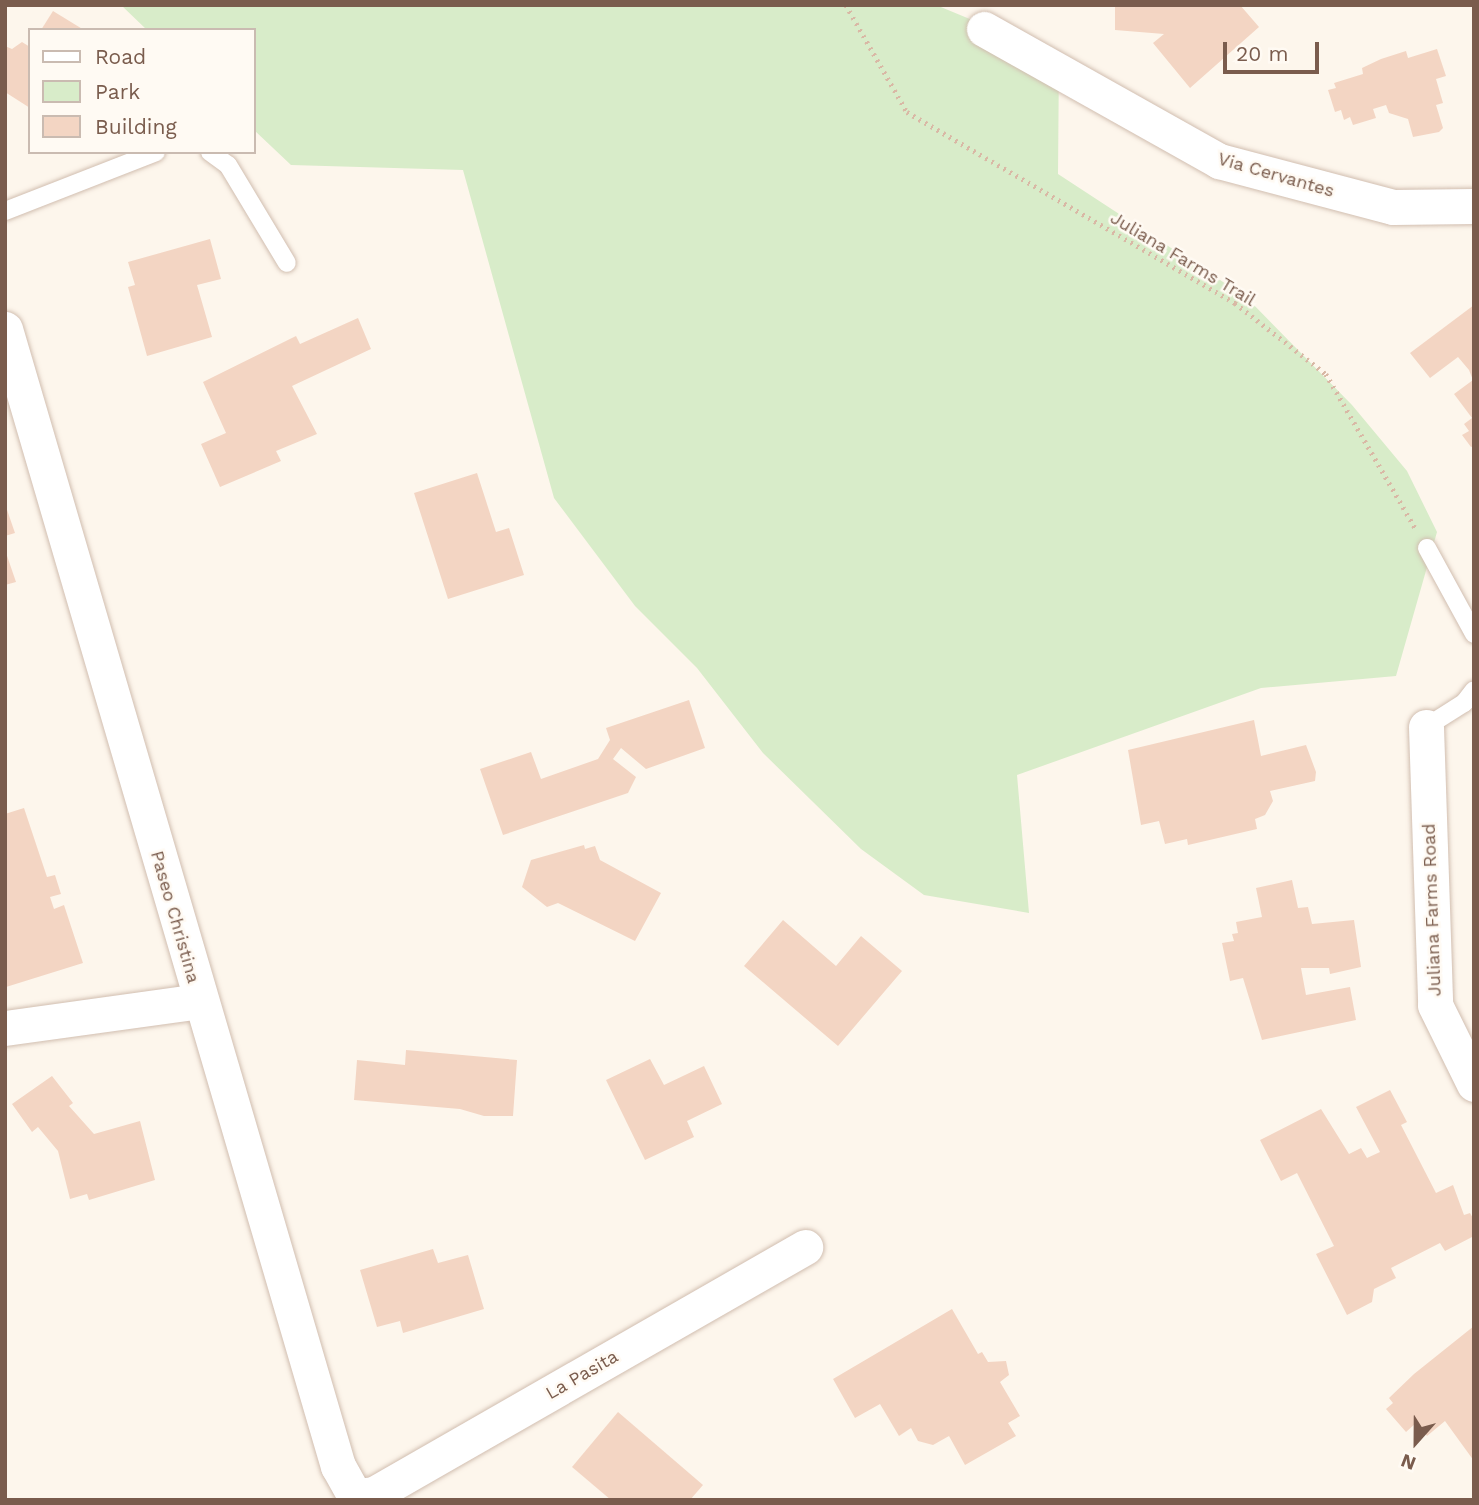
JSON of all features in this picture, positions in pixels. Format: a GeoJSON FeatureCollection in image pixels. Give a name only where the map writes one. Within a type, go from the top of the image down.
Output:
{"type":"FeatureCollection","features":[{"type":"Feature","properties":{"kind":"street","name":"Via Cervantes"},"geometry":{"type":"LineString","coordinates":[[984,29],[1219,161],[1393,207],[1474,206]]}},
{"type":"Feature","properties":{"kind":"street","name":"Paseo Christina"},"geometry":{"type":"LineString","coordinates":[[5,329],[199,1001],[338,1466],[357,1498]]}},
{"type":"Feature","properties":{"kind":"street","name":"Juliana Farms Road"},"geometry":{"type":"LineString","coordinates":[[1426,727],[1436,1005],[1474,1084]]}},
{"type":"Feature","properties":{"kind":"street"},"geometry":{"type":"LineString","coordinates":[[5,1028],[199,1001]]}},
{"type":"Feature","properties":{"kind":"street","name":"La Pasita"},"geometry":{"type":"LineString","coordinates":[[357,1498],[374,1494],[805,1247]]}},
{"type":"Feature","properties":{"kind":"lane"},"geometry":{"type":"LineString","coordinates":[[5,211],[151,154]]}},
{"type":"Feature","properties":{"kind":"lane"},"geometry":{"type":"LineString","coordinates":[[213,154],[228,165],[287,263]]}},
{"type":"Feature","properties":{"kind":"lane"},"geometry":{"type":"LineString","coordinates":[[1427,548],[1474,634]]}},
{"type":"Feature","properties":{"kind":"lane"},"geometry":{"type":"LineString","coordinates":[[1426,727],[1464,703],[1474,690]]}},
{"type":"Feature","properties":{"kind":"path","name":"Juliana Farms Trail"},"geometry":{"type":"LineString","coordinates":[[846,5],[907,112],[1235,303],[1326,374],[1427,548]]}},
{"type":"Feature","properties":{"kind":"green space"},"geometry":{"type":"Polygon","coordinates":[[[121,5],[936,5],[1059,56],[1058,174],[1246,297],[1352,405],[1407,471],[1437,532],[1396,676],[1261,688],[1017,775],[1029,913],[924,895],[861,849],[763,753],[697,668],[635,606],[554,498],[463,170],[291,165],[256,132],[256,28],[145,28],[121,5]]]}},
{"type":"Feature","properties":{"kind":"building"},"geometry":{"type":"Polygon","coordinates":[[[1115,5],[1240,5],[1259,27],[1190,88],[1153,43],[1164,34],[1115,30],[1115,5]]]}},
{"type":"Feature","properties":{"kind":"building"},"geometry":{"type":"Polygon","coordinates":[[[53,11],[81,28],[42,28],[53,11]]]}},
{"type":"Feature","properties":{"kind":"building"},"geometry":{"type":"Polygon","coordinates":[[[22,42],[28,46],[28,107],[5,92],[5,46],[12,49],[22,42]]]}},
{"type":"Feature","properties":{"kind":"building"},"geometry":{"type":"Polygon","coordinates":[[[1437,49],[1446,76],[1436,79],[1443,103],[1436,105],[1443,128],[1439,132],[1413,137],[1408,119],[1389,113],[1386,105],[1373,109],[1376,118],[1353,125],[1350,117],[1344,120],[1341,110],[1335,112],[1328,90],[1336,88],[1334,83],[1363,74],[1362,68],[1381,59],[1406,51],[1408,58],[1437,49]]]}},
{"type":"Feature","properties":{"kind":"building"},"geometry":{"type":"Polygon","coordinates":[[[210,239],[221,279],[197,285],[212,337],[147,356],[128,287],[135,285],[128,262],[210,239]]]}},
{"type":"Feature","properties":{"kind":"building"},"geometry":{"type":"Polygon","coordinates":[[[1474,305],[1474,446],[1471,447],[1462,435],[1469,431],[1464,424],[1472,418],[1454,394],[1473,380],[1469,370],[1458,357],[1430,378],[1410,353],[1474,305]]]}},
{"type":"Feature","properties":{"kind":"building"},"geometry":{"type":"Polygon","coordinates":[[[358,318],[371,349],[292,386],[317,434],[276,451],[281,461],[220,487],[201,444],[226,433],[203,382],[296,336],[300,344],[358,318]]]}},
{"type":"Feature","properties":{"kind":"building"},"geometry":{"type":"Polygon","coordinates":[[[477,473],[496,532],[509,528],[524,575],[448,599],[414,493],[477,473]]]}},
{"type":"Feature","properties":{"kind":"building"},"geometry":{"type":"Polygon","coordinates":[[[5,504],[15,533],[5,536],[5,504]]]}},
{"type":"Feature","properties":{"kind":"building"},"geometry":{"type":"Polygon","coordinates":[[[5,550],[16,582],[5,585],[5,550]]]}},
{"type":"Feature","properties":{"kind":"building"},"geometry":{"type":"Polygon","coordinates":[[[689,700],[705,748],[646,769],[621,748],[613,759],[636,777],[628,793],[503,835],[480,769],[531,752],[541,779],[598,759],[610,740],[606,728],[689,700]]]}},
{"type":"Feature","properties":{"kind":"building"},"geometry":{"type":"Polygon","coordinates":[[[1254,720],[1261,756],[1306,745],[1316,772],[1315,781],[1270,791],[1273,801],[1265,815],[1255,819],[1257,829],[1188,845],[1187,839],[1165,844],[1159,821],[1141,825],[1128,750],[1254,720]]]}},
{"type":"Feature","properties":{"kind":"building"},"geometry":{"type":"Polygon","coordinates":[[[24,808],[47,877],[55,875],[61,894],[50,897],[54,909],[64,905],[83,963],[6,987],[5,814],[24,808]]]}},
{"type":"Feature","properties":{"kind":"building"},"geometry":{"type":"Polygon","coordinates":[[[584,845],[585,849],[595,846],[600,860],[661,893],[635,941],[558,903],[547,907],[522,887],[531,860],[584,845]]]}},
{"type":"Feature","properties":{"kind":"building"},"geometry":{"type":"Polygon","coordinates":[[[1292,880],[1298,908],[1308,907],[1312,924],[1354,920],[1361,967],[1330,974],[1329,968],[1301,968],[1306,995],[1350,987],[1356,1020],[1262,1040],[1243,978],[1230,981],[1222,943],[1234,941],[1232,934],[1238,933],[1236,922],[1262,917],[1256,888],[1292,880]]]}},
{"type":"Feature","properties":{"kind":"building"},"geometry":{"type":"Polygon","coordinates":[[[783,920],[836,966],[861,936],[902,971],[838,1046],[744,966],[783,920]]]}},
{"type":"Feature","properties":{"kind":"building"},"geometry":{"type":"Polygon","coordinates":[[[406,1050],[517,1060],[513,1116],[484,1116],[460,1109],[354,1100],[357,1060],[405,1065],[406,1050]]]}},
{"type":"Feature","properties":{"kind":"building"},"geometry":{"type":"Polygon","coordinates":[[[650,1059],[664,1085],[704,1066],[722,1104],[687,1121],[694,1137],[645,1160],[606,1080],[650,1059]]]}},
{"type":"Feature","properties":{"kind":"building"},"geometry":{"type":"Polygon","coordinates":[[[52,1076],[73,1103],[69,1106],[94,1134],[140,1121],[155,1180],[89,1200],[87,1194],[70,1199],[58,1151],[38,1127],[32,1132],[12,1104],[52,1076]]]}},
{"type":"Feature","properties":{"kind":"building"},"geometry":{"type":"Polygon","coordinates":[[[1390,1090],[1407,1122],[1401,1125],[1436,1193],[1453,1185],[1464,1215],[1470,1213],[1474,1220],[1474,1236],[1445,1251],[1440,1243],[1391,1268],[1396,1278],[1374,1289],[1372,1302],[1347,1315],[1316,1254],[1334,1246],[1297,1173],[1281,1181],[1260,1140],[1321,1109],[1349,1154],[1361,1148],[1367,1158],[1380,1152],[1356,1107],[1390,1090]]]}},
{"type":"Feature","properties":{"kind":"building"},"geometry":{"type":"Polygon","coordinates":[[[433,1249],[438,1263],[468,1255],[484,1309],[403,1333],[400,1321],[377,1327],[360,1270],[433,1249]]]}},
{"type":"Feature","properties":{"kind":"building"},"geometry":{"type":"Polygon","coordinates":[[[952,1309],[978,1354],[982,1352],[988,1362],[1006,1361],[1009,1375],[1000,1382],[1020,1416],[1008,1423],[1016,1436],[965,1465],[949,1436],[933,1445],[918,1441],[911,1428],[899,1436],[880,1404],[855,1418],[833,1379],[952,1309]]]}},
{"type":"Feature","properties":{"kind":"building"},"geometry":{"type":"Polygon","coordinates":[[[1474,1326],[1474,1461],[1445,1421],[1427,1436],[1416,1423],[1406,1432],[1386,1409],[1393,1403],[1389,1398],[1414,1374],[1474,1326]]]}},
{"type":"Feature","properties":{"kind":"building"},"geometry":{"type":"Polygon","coordinates":[[[618,1412],[703,1485],[690,1500],[611,1500],[572,1467],[618,1412]]]}}]}
